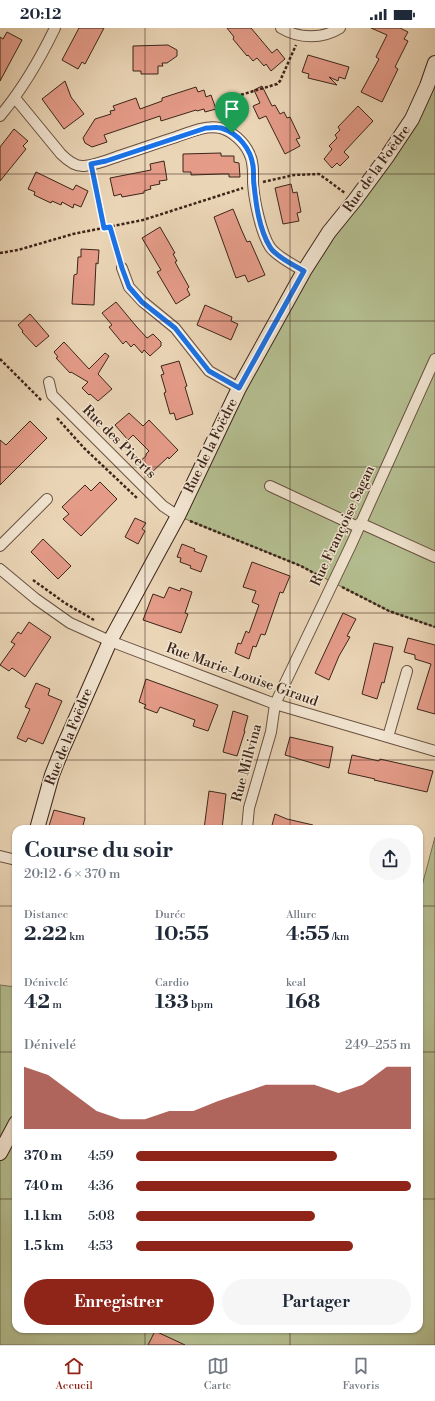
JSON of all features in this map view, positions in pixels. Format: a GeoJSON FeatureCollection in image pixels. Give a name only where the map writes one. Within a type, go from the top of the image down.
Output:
{"type":"FeatureCollection","features":[{"type":"Feature","properties":{"kind":"street"},"geometry":{"type":"LineString","coordinates":[[0,116],[16,98],[55,28]]}},
{"type":"Feature","properties":{"kind":"street"},"geometry":{"type":"LineString","coordinates":[[281,28],[300,36],[314,36],[332,33],[340,28]]}},
{"type":"Feature","properties":{"kind":"street","name":"Rue de la Foëdre"},"geometry":{"type":"LineString","coordinates":[[38,825],[52,775],[110,641],[178,516],[239,388],[304,271],[329,232],[355,200],[412,120],[435,63]]}},
{"type":"Feature","properties":{"kind":"street"},"geometry":{"type":"LineString","coordinates":[[16,98],[68,161],[78,166],[106,161],[206,128],[220,128],[232,133],[238,138],[249,153],[253,166],[253,184],[260,218],[270,248],[281,257],[304,271]]}},
{"type":"Feature","properties":{"kind":"street"},"geometry":{"type":"LineString","coordinates":[[122,268],[129,287],[142,302],[175,328],[209,371],[239,388]]}},
{"type":"Feature","properties":{"kind":"street","name":"Rue Françoise Sagan"},"geometry":{"type":"LineString","coordinates":[[275,704],[333,583],[435,359]]}},
{"type":"Feature","properties":{"kind":"street","name":"Rue des Piverts"},"geometry":{"type":"LineString","coordinates":[[49,382],[52,395],[163,506],[178,516]]}},
{"type":"Feature","properties":{"kind":"street"},"geometry":{"type":"LineString","coordinates":[[270,486],[435,557]]}},
{"type":"Feature","properties":{"kind":"street"},"geometry":{"type":"LineString","coordinates":[[0,546],[47,498]]}},
{"type":"Feature","properties":{"kind":"street","name":"Rue Marie-Louise Giraud"},"geometry":{"type":"LineString","coordinates":[[0,569],[36,599],[70,623],[110,641],[275,704],[435,751]]}},
{"type":"Feature","properties":{"kind":"street"},"geometry":{"type":"LineString","coordinates":[[388,737],[407,671]]}},
{"type":"Feature","properties":{"kind":"street","name":"Rue Millvina"},"geometry":{"type":"LineString","coordinates":[[247,825],[249,808],[271,732],[275,704]]}},
{"type":"Feature","properties":{"kind":"street"},"geometry":{"type":"LineString","coordinates":[[0,856],[12,859]]}},
{"type":"Feature","properties":{"kind":"street"},"geometry":{"type":"LineString","coordinates":[[0,1153],[12,1130]]}},
{"type":"Feature","properties":{"kind":"path"},"geometry":{"type":"LineString","coordinates":[[232,133],[226,104],[227,99],[277,84],[280,81],[300,36]]}},
{"type":"Feature","properties":{"kind":"path"},"geometry":{"type":"LineString","coordinates":[[91,164],[104,228]]}},
{"type":"Feature","properties":{"kind":"path"},"geometry":{"type":"LineString","coordinates":[[0,253],[18,250],[73,234],[143,220],[253,184],[294,175],[319,174],[355,200]]}},
{"type":"Feature","properties":{"kind":"path"},"geometry":{"type":"LineString","coordinates":[[110,227],[122,268]]}},
{"type":"Feature","properties":{"kind":"path"},"geometry":{"type":"LineString","coordinates":[[178,516],[302,566],[389,611],[435,627]]}},
{"type":"Feature","properties":{"kind":"path"},"geometry":{"type":"LineString","coordinates":[[30,578],[65,602],[99,622]]}},
{"type":"Feature","properties":{"kind":"green space"},"geometry":{"type":"Polygon","coordinates":[[[435,63],[435,627],[389,611],[301,566],[178,516],[304,271],[386,158],[435,63]]]}},
{"type":"Feature","properties":{"kind":"green space"},"geometry":{"type":"Polygon","coordinates":[[[435,837],[435,1345],[0,1345],[0,985],[12,986],[12,1333],[423,1333],[423,882],[435,837]]]}},
{"type":"Feature","properties":{"kind":"building"},"geometry":{"type":"Polygon","coordinates":[[[79,28],[104,28],[85,64],[82,62],[78,69],[62,60],[79,28]]]}},
{"type":"Feature","properties":{"kind":"building"},"geometry":{"type":"Polygon","coordinates":[[[227,28],[251,28],[272,53],[277,49],[285,59],[271,71],[266,64],[264,66],[257,58],[253,61],[248,55],[247,56],[233,39],[234,37],[227,28]]]}},
{"type":"Feature","properties":{"kind":"building"},"geometry":{"type":"Polygon","coordinates":[[[371,28],[400,28],[408,32],[404,39],[408,41],[395,67],[398,69],[382,102],[361,92],[379,59],[376,57],[387,35],[371,28]]]}},
{"type":"Feature","properties":{"kind":"building"},"geometry":{"type":"Polygon","coordinates":[[[7,32],[22,40],[0,81],[0,37],[3,39],[7,32]]]}},
{"type":"Feature","properties":{"kind":"building"},"geometry":{"type":"Polygon","coordinates":[[[168,45],[177,50],[177,56],[167,63],[162,63],[163,66],[158,66],[158,74],[141,74],[141,71],[133,71],[133,46],[168,45]]]}},
{"type":"Feature","properties":{"kind":"building"},"geometry":{"type":"Polygon","coordinates":[[[308,55],[349,67],[345,79],[339,77],[338,81],[329,77],[337,85],[308,78],[309,74],[302,72],[308,55]]]}},
{"type":"Feature","properties":{"kind":"building"},"geometry":{"type":"Polygon","coordinates":[[[65,81],[71,97],[84,114],[64,129],[42,99],[65,81]]]}},
{"type":"Feature","properties":{"kind":"building"},"geometry":{"type":"Polygon","coordinates":[[[262,86],[272,106],[275,105],[280,114],[284,112],[287,118],[290,117],[300,138],[296,139],[300,146],[285,154],[266,116],[259,119],[253,106],[260,103],[254,90],[262,86]]]}},
{"type":"Feature","properties":{"kind":"building"},"geometry":{"type":"Polygon","coordinates":[[[196,87],[198,92],[204,90],[206,97],[211,95],[216,109],[205,112],[204,109],[196,110],[161,121],[160,116],[104,135],[107,142],[92,147],[85,143],[83,138],[95,119],[111,114],[110,111],[115,110],[113,106],[136,98],[140,109],[162,101],[162,98],[196,87]]]}},
{"type":"Feature","properties":{"kind":"building"},"geometry":{"type":"Polygon","coordinates":[[[358,106],[373,121],[344,152],[349,157],[340,166],[337,163],[332,168],[324,159],[332,149],[329,146],[337,138],[335,135],[340,130],[338,127],[358,106]]]}},
{"type":"Feature","properties":{"kind":"building"},"geometry":{"type":"Polygon","coordinates":[[[14,129],[28,141],[23,146],[26,149],[0,181],[0,147],[14,129]]]}},
{"type":"Feature","properties":{"kind":"building"},"geometry":{"type":"Polygon","coordinates":[[[221,153],[221,156],[234,156],[234,162],[239,163],[240,177],[229,177],[229,174],[191,175],[191,172],[183,172],[183,154],[221,153]]]}},
{"type":"Feature","properties":{"kind":"building"},"geometry":{"type":"Polygon","coordinates":[[[164,161],[167,180],[159,181],[160,184],[150,186],[151,189],[144,191],[144,193],[122,197],[121,194],[114,196],[110,178],[151,170],[150,164],[164,161]]]}},
{"type":"Feature","properties":{"kind":"building"},"geometry":{"type":"Polygon","coordinates":[[[36,172],[73,190],[76,185],[88,191],[81,207],[74,204],[73,208],[62,202],[61,205],[52,201],[51,203],[34,195],[35,192],[28,189],[36,172]]]}},
{"type":"Feature","properties":{"kind":"building"},"geometry":{"type":"Polygon","coordinates":[[[291,184],[293,193],[297,192],[301,212],[297,213],[299,221],[283,224],[275,188],[291,184]]]}},
{"type":"Feature","properties":{"kind":"building"},"geometry":{"type":"Polygon","coordinates":[[[233,209],[247,242],[250,241],[265,275],[248,282],[245,275],[236,278],[214,217],[233,209]]]}},
{"type":"Feature","properties":{"kind":"building"},"geometry":{"type":"Polygon","coordinates":[[[160,227],[175,253],[173,254],[177,261],[175,262],[189,287],[187,289],[190,295],[176,304],[157,272],[161,270],[142,238],[160,227]]]}},
{"type":"Feature","properties":{"kind":"building"},"geometry":{"type":"Polygon","coordinates":[[[81,249],[99,250],[98,264],[96,263],[94,305],[72,304],[74,275],[77,274],[78,257],[81,257],[81,249]]]}},
{"type":"Feature","properties":{"kind":"building"},"geometry":{"type":"Polygon","coordinates":[[[116,302],[147,338],[153,334],[161,342],[161,346],[150,356],[144,350],[142,353],[134,344],[131,347],[126,341],[123,344],[109,327],[112,325],[102,313],[116,302]]]}},
{"type":"Feature","properties":{"kind":"building"},"geometry":{"type":"Polygon","coordinates":[[[205,305],[232,317],[231,321],[238,324],[231,340],[197,325],[205,305]]]}},
{"type":"Feature","properties":{"kind":"building"},"geometry":{"type":"Polygon","coordinates":[[[30,314],[49,336],[36,347],[22,332],[23,331],[18,325],[30,314]]]}},
{"type":"Feature","properties":{"kind":"building"},"geometry":{"type":"Polygon","coordinates":[[[64,342],[89,369],[105,353],[109,356],[98,374],[112,389],[98,401],[82,388],[88,382],[71,372],[70,373],[56,358],[58,357],[54,352],[64,342]]]}},
{"type":"Feature","properties":{"kind":"building"},"geometry":{"type":"Polygon","coordinates":[[[179,361],[187,386],[185,387],[193,414],[176,420],[174,413],[170,414],[164,393],[166,392],[161,375],[164,374],[161,366],[179,361]]]}},
{"type":"Feature","properties":{"kind":"building"},"geometry":{"type":"Polygon","coordinates":[[[129,413],[143,426],[149,420],[178,450],[150,474],[139,462],[149,451],[133,435],[128,440],[115,425],[129,413]]]}},
{"type":"Feature","properties":{"kind":"building"},"geometry":{"type":"Polygon","coordinates":[[[30,421],[47,438],[0,485],[0,440],[6,445],[30,421]]]}},
{"type":"Feature","properties":{"kind":"building"},"geometry":{"type":"Polygon","coordinates":[[[100,482],[117,499],[81,536],[63,519],[69,514],[62,507],[85,485],[91,491],[100,482]]]}},
{"type":"Feature","properties":{"kind":"building"},"geometry":{"type":"Polygon","coordinates":[[[135,518],[146,523],[142,529],[145,531],[138,544],[125,537],[135,518]]]}},
{"type":"Feature","properties":{"kind":"building"},"geometry":{"type":"Polygon","coordinates":[[[43,539],[71,566],[58,579],[31,552],[43,539]]]}},
{"type":"Feature","properties":{"kind":"building"},"geometry":{"type":"Polygon","coordinates":[[[182,544],[207,556],[201,572],[180,562],[181,558],[177,557],[182,544]]]}},
{"type":"Feature","properties":{"kind":"building"},"geometry":{"type":"Polygon","coordinates":[[[252,562],[290,576],[283,593],[280,592],[265,635],[261,634],[256,647],[253,646],[249,659],[235,653],[238,643],[241,644],[246,631],[249,633],[259,605],[252,602],[256,591],[243,587],[252,562]]]}},
{"type":"Feature","properties":{"kind":"building"},"geometry":{"type":"Polygon","coordinates":[[[169,587],[180,591],[181,588],[192,592],[185,613],[188,614],[181,633],[143,620],[153,594],[164,598],[169,587]]]}},
{"type":"Feature","properties":{"kind":"building"},"geometry":{"type":"Polygon","coordinates":[[[343,613],[356,619],[347,636],[350,637],[339,656],[329,680],[315,673],[343,613]]]}},
{"type":"Feature","properties":{"kind":"building"},"geometry":{"type":"Polygon","coordinates":[[[29,622],[51,637],[25,677],[12,668],[9,671],[0,665],[15,644],[11,642],[18,632],[21,634],[29,622]]]}},
{"type":"Feature","properties":{"kind":"building"},"geometry":{"type":"Polygon","coordinates":[[[408,638],[435,645],[435,714],[417,709],[431,664],[415,659],[415,655],[404,652],[408,638]]]}},
{"type":"Feature","properties":{"kind":"building"},"geometry":{"type":"Polygon","coordinates":[[[374,643],[393,647],[384,683],[382,682],[377,699],[362,694],[374,643]]]}},
{"type":"Feature","properties":{"kind":"building"},"geometry":{"type":"Polygon","coordinates":[[[146,679],[218,705],[208,731],[193,726],[195,720],[160,707],[157,713],[144,708],[146,705],[139,702],[146,679]]]}},
{"type":"Feature","properties":{"kind":"building"},"geometry":{"type":"Polygon","coordinates":[[[36,683],[50,689],[48,695],[62,701],[43,744],[28,738],[26,742],[17,738],[30,709],[25,707],[36,683]]]}},
{"type":"Feature","properties":{"kind":"building"},"geometry":{"type":"Polygon","coordinates":[[[233,711],[248,716],[237,756],[223,752],[233,711]]]}},
{"type":"Feature","properties":{"kind":"building"},"geometry":{"type":"Polygon","coordinates":[[[290,737],[333,747],[329,768],[285,755],[290,737]]]}},
{"type":"Feature","properties":{"kind":"building"},"geometry":{"type":"Polygon","coordinates":[[[352,755],[379,761],[380,759],[433,771],[427,792],[348,773],[352,755]]]}},
{"type":"Feature","properties":{"kind":"building"},"geometry":{"type":"Polygon","coordinates":[[[209,791],[226,794],[222,825],[205,825],[209,791]]]}},
{"type":"Feature","properties":{"kind":"building"},"geometry":{"type":"Polygon","coordinates":[[[54,810],[85,818],[83,825],[49,825],[54,810]]]}},
{"type":"Feature","properties":{"kind":"building"},"geometry":{"type":"Polygon","coordinates":[[[275,814],[287,819],[313,825],[272,825],[275,814]]]}},
{"type":"Feature","properties":{"kind":"building"},"geometry":{"type":"Polygon","coordinates":[[[154,1333],[159,1333],[185,1345],[148,1345],[154,1333]]]}},
{"type":"Feature","properties":{"kind":"route"},"geometry":{"type":"LineString","coordinates":[[206,128],[220,128],[232,133],[238,138],[249,153],[253,166],[253,184],[257,206],[263,231],[270,248],[281,257],[304,271],[239,388],[209,371],[175,328],[142,302],[129,287],[110,227],[104,228],[91,164],[106,161],[190,132],[206,128]]}}]}
